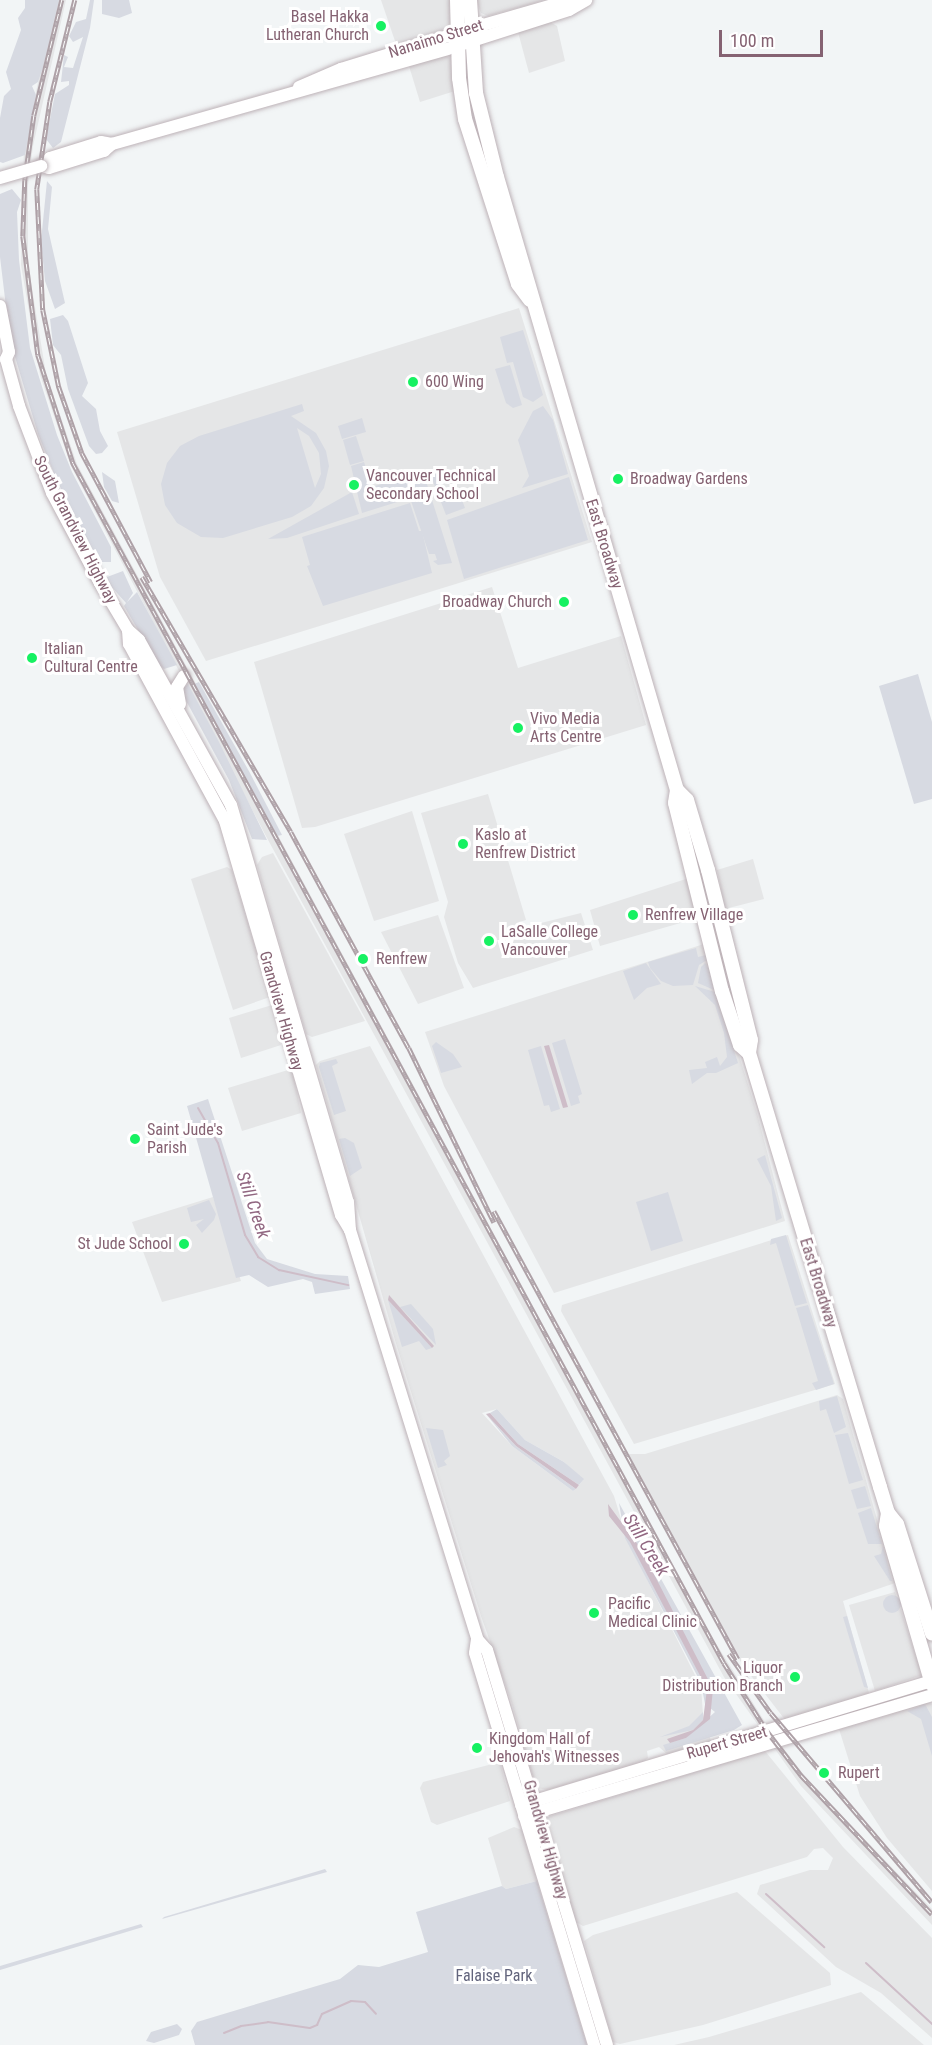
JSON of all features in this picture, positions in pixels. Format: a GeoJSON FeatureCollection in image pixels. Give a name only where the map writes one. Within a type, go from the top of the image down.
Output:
{"type":"FeatureCollection","features":[{"type":"Feature","properties":{"kind":"main road","name":"East Broadway"},"geometry":{"type":"LineString","coordinates":[[457,0],[466,36]]}},
{"type":"Feature","properties":{"kind":"main road","name":"East Broadway"},"geometry":{"type":"LineString","coordinates":[[470,0],[466,36],[465,119],[518,284],[530,300],[677,790],[687,800],[708,870],[751,1040],[749,1053],[888,1513],[897,1524],[932,1634]]}},
{"type":"Feature","properties":{"kind":"main road","name":"Nanaimo Street"},"geometry":{"type":"LineString","coordinates":[[0,178],[47,164],[104,152],[112,144],[298,88],[308,80],[341,69],[569,10],[582,1]]}},
{"type":"Feature","properties":{"kind":"main road","name":"South Grandview Highway"},"geometry":{"type":"LineString","coordinates":[[0,306],[9,352],[3,356],[18,406],[52,493],[128,630],[139,640],[188,725],[231,805]]}},
{"type":"Feature","properties":{"kind":"main road","name":"South Grandview Highway"},"geometry":{"type":"LineString","coordinates":[[128,630],[129,644],[212,791]]}},
{"type":"Feature","properties":{"kind":"main road"},"geometry":{"type":"LineString","coordinates":[[184,676],[177,692],[188,725]]}},
{"type":"Feature","properties":{"kind":"main road","name":"Grandview Highway"},"geometry":{"type":"LineString","coordinates":[[212,791],[225,822],[341,1215],[351,1230]]}},
{"type":"Feature","properties":{"kind":"main road","name":"Grandview Highway"},"geometry":{"type":"LineString","coordinates":[[231,805],[348,1202],[351,1230],[477,1639],[475,1653],[607,2045]]}},
{"type":"Feature","properties":{"kind":"main road","name":"East Broadway"},"geometry":{"type":"LineString","coordinates":[[888,1513],[886,1526],[932,1685]]}},
{"type":"Feature","properties":{"kind":"main road","name":"Rupert Street"},"geometry":{"type":"LineString","coordinates":[[529,1809],[932,1685]]}},
{"type":"Feature","properties":{"kind":"main road","name":"Grandview Highway"},"geometry":{"type":"LineString","coordinates":[[529,1809],[594,2045]]}},
{"type":"Feature","properties":{"kind":"shaded area"},"geometry":{"type":"Polygon","coordinates":[[[56,0],[66,0],[33,146],[28,185],[28,264],[46,374],[77,464],[712,1637],[773,1735],[811,1784],[932,1909],[932,1925],[801,1786],[724,1677],[267,838],[71,466],[40,375],[21,265],[24,147],[56,0]]]}},
{"type":"Feature","properties":{"kind":"shaded area"},"geometry":{"type":"Polygon","coordinates":[[[381,0],[450,0],[451,27],[396,44],[381,0]]]}},
{"type":"Feature","properties":{"kind":"shaded area"},"geometry":{"type":"Polygon","coordinates":[[[476,0],[545,0],[488,16],[481,13],[476,0]]]}},
{"type":"Feature","properties":{"kind":"shaded area"},"geometry":{"type":"Polygon","coordinates":[[[550,22],[557,26],[565,61],[529,73],[518,32],[550,22]]]}},
{"type":"Feature","properties":{"kind":"shaded area"},"geometry":{"type":"Polygon","coordinates":[[[446,55],[452,60],[455,91],[420,102],[409,66],[446,55]]]}},
{"type":"Feature","properties":{"kind":"shaded area","name":"Vancouver Technical Secondary School"},"geometry":{"type":"Polygon","coordinates":[[[519,308],[592,542],[206,661],[160,577],[117,432],[519,308]]]}},
{"type":"Feature","properties":{"kind":"shaded area"},"geometry":{"type":"Polygon","coordinates":[[[492,587],[518,668],[621,636],[646,725],[315,827],[302,828],[254,662],[492,587]]]}},
{"type":"Feature","properties":{"kind":"shaded area"},"geometry":{"type":"Polygon","coordinates":[[[488,794],[526,920],[519,922],[521,928],[581,913],[593,950],[473,988],[458,963],[444,917],[448,902],[421,813],[488,794]]]}},
{"type":"Feature","properties":{"kind":"shaded area"},"geometry":{"type":"Polygon","coordinates":[[[412,811],[439,901],[374,921],[344,834],[412,811]]]}},
{"type":"Feature","properties":{"kind":"shaded area"},"geometry":{"type":"Polygon","coordinates":[[[273,853],[365,1021],[312,1037],[306,1034],[257,865],[262,857],[273,853]]]}},
{"type":"Feature","properties":{"kind":"shaded area"},"geometry":{"type":"Polygon","coordinates":[[[753,859],[764,899],[725,909],[717,870],[753,859]]]}},
{"type":"Feature","properties":{"kind":"shaded area"},"geometry":{"type":"Polygon","coordinates":[[[227,867],[232,870],[270,997],[233,1010],[191,879],[227,867]]]}},
{"type":"Feature","properties":{"kind":"shaded area"},"geometry":{"type":"Polygon","coordinates":[[[689,878],[698,918],[600,946],[590,910],[689,878]]]}},
{"type":"Feature","properties":{"kind":"shaded area"},"geometry":{"type":"Polygon","coordinates":[[[438,915],[464,988],[418,1004],[381,932],[438,915]]]}},
{"type":"Feature","properties":{"kind":"shaded area"},"geometry":{"type":"Polygon","coordinates":[[[704,944],[757,1113],[785,1221],[554,1293],[444,1086],[425,1032],[704,944]]]}},
{"type":"Feature","properties":{"kind":"shaded area"},"geometry":{"type":"Polygon","coordinates":[[[272,1005],[281,1045],[241,1058],[229,1018],[272,1005]]]}},
{"type":"Feature","properties":{"kind":"shaded area"},"geometry":{"type":"Polygon","coordinates":[[[549,1045],[568,1107],[563,1108],[544,1046],[549,1045]]]}},
{"type":"Feature","properties":{"kind":"shaded area"},"geometry":{"type":"Polygon","coordinates":[[[370,1046],[614,1496],[628,1542],[701,1687],[703,1714],[711,1741],[667,1754],[659,1747],[647,1751],[648,1758],[643,1762],[548,1790],[536,1788],[512,1704],[481,1616],[397,1347],[316,1065],[320,1061],[370,1046]],[[497,1409],[482,1413],[512,1446],[573,1491],[576,1489],[583,1480],[564,1462],[525,1440],[497,1409]]]}},
{"type":"Feature","properties":{"kind":"shaded area"},"geometry":{"type":"Polygon","coordinates":[[[288,1070],[293,1074],[301,1113],[242,1131],[228,1088],[288,1070]]]}},
{"type":"Feature","properties":{"kind":"shaded area","name":"St Jude School"},"geometry":{"type":"Polygon","coordinates":[[[213,1197],[241,1281],[162,1302],[132,1222],[213,1197]]]}},
{"type":"Feature","properties":{"kind":"shaded area"},"geometry":{"type":"Polygon","coordinates":[[[788,1235],[835,1384],[634,1444],[561,1311],[562,1305],[788,1235]]]}},
{"type":"Feature","properties":{"kind":"shaded area"},"geometry":{"type":"Polygon","coordinates":[[[389,1295],[434,1346],[432,1348],[388,1300],[389,1295]]]}},
{"type":"Feature","properties":{"kind":"shaded area"},"geometry":{"type":"Polygon","coordinates":[[[837,1395],[843,1399],[895,1583],[843,1601],[869,1693],[786,1721],[742,1664],[627,1454],[645,1454],[837,1395]]]}},
{"type":"Feature","properties":{"kind":"shaded area"},"geometry":{"type":"Polygon","coordinates":[[[490,1413],[518,1444],[579,1485],[576,1489],[516,1446],[486,1414],[490,1413]]]}},
{"type":"Feature","properties":{"kind":"shaded area"},"geometry":{"type":"Polygon","coordinates":[[[608,1504],[641,1549],[713,1689],[710,1719],[686,1738],[670,1743],[667,1739],[693,1730],[703,1720],[707,1689],[630,1542],[609,1516],[608,1504]]]}},
{"type":"Feature","properties":{"kind":"shaded area"},"geometry":{"type":"Polygon","coordinates":[[[895,1592],[922,1675],[875,1691],[849,1605],[895,1592]]]}},
{"type":"Feature","properties":{"kind":"shaded area"},"geometry":{"type":"Polygon","coordinates":[[[927,1702],[932,1704],[932,1891],[887,1838],[860,1796],[839,1729],[927,1702]]]}},
{"type":"Feature","properties":{"kind":"shaded area"},"geometry":{"type":"Polygon","coordinates":[[[765,1751],[843,1847],[932,1938],[932,2038],[881,1993],[836,1967],[757,1894],[760,1885],[810,1870],[828,1870],[833,1858],[823,1848],[814,1849],[807,1857],[583,1926],[574,1921],[547,1817],[765,1751]]]}},
{"type":"Feature","properties":{"kind":"shaded area"},"geometry":{"type":"Polygon","coordinates":[[[500,1762],[510,1801],[437,1825],[431,1822],[420,1788],[423,1782],[500,1762]]]}},
{"type":"Feature","properties":{"kind":"shaded area"},"geometry":{"type":"Polygon","coordinates":[[[514,1827],[522,1830],[537,1881],[506,1889],[502,1886],[488,1838],[514,1827]]]}},
{"type":"Feature","properties":{"kind":"shaded area"},"geometry":{"type":"Polygon","coordinates":[[[737,1892],[830,1973],[831,1985],[703,2025],[620,2044],[613,2042],[584,1941],[593,1935],[737,1892]]]}},
{"type":"Feature","properties":{"kind":"shaded area"},"geometry":{"type":"Polygon","coordinates":[[[861,1992],[924,2045],[674,2045],[709,2037],[861,1992]]]}},
{"type":"Feature","properties":{"kind":"green space"},"geometry":{"type":"Polygon","coordinates":[[[25,0],[59,0],[43,67],[38,82],[32,86],[36,95],[25,155],[3,163],[0,162],[0,118],[4,96],[11,89],[6,72],[21,30],[18,18],[25,8],[25,0]]]}},
{"type":"Feature","properties":{"kind":"green space"},"geometry":{"type":"Polygon","coordinates":[[[90,0],[94,0],[90,28],[61,142],[53,148],[46,139],[55,94],[69,85],[69,81],[61,82],[64,55],[68,57],[64,67],[73,68],[83,37],[73,42],[69,36],[76,22],[86,19],[90,0]]]}},
{"type":"Feature","properties":{"kind":"green space"},"geometry":{"type":"Polygon","coordinates":[[[102,0],[129,0],[132,13],[119,18],[102,14],[102,0]]]}},
{"type":"Feature","properties":{"kind":"green space"},"geometry":{"type":"Polygon","coordinates":[[[47,181],[52,187],[48,229],[65,303],[55,309],[45,281],[41,241],[47,181]]]}},
{"type":"Feature","properties":{"kind":"green space"},"geometry":{"type":"Polygon","coordinates":[[[12,189],[21,200],[17,212],[19,260],[30,348],[57,435],[72,472],[111,547],[111,562],[102,562],[95,554],[57,481],[38,434],[10,340],[0,257],[0,194],[12,189]]]}},
{"type":"Feature","properties":{"kind":"green space"},"geometry":{"type":"Polygon","coordinates":[[[63,315],[68,321],[88,383],[82,396],[96,409],[100,431],[108,446],[102,453],[96,454],[89,446],[68,389],[61,355],[53,345],[50,319],[63,315]]]}},
{"type":"Feature","properties":{"kind":"green space"},"geometry":{"type":"Polygon","coordinates":[[[523,330],[543,395],[533,402],[523,397],[513,362],[507,363],[500,337],[523,330]]]}},
{"type":"Feature","properties":{"kind":"green space"},"geometry":{"type":"Polygon","coordinates":[[[510,365],[522,405],[513,408],[506,403],[495,369],[510,365]]]}},
{"type":"Feature","properties":{"kind":"green space"},"geometry":{"type":"Polygon","coordinates":[[[302,404],[304,411],[291,416],[316,433],[326,451],[329,466],[324,488],[311,506],[292,517],[223,538],[201,537],[177,523],[165,505],[161,484],[167,463],[180,446],[199,436],[302,404]],[[297,428],[315,488],[321,474],[319,453],[309,436],[297,428]]]}},
{"type":"Feature","properties":{"kind":"green space"},"geometry":{"type":"Polygon","coordinates":[[[543,406],[553,420],[568,474],[522,488],[529,476],[518,440],[533,411],[543,406]]]}},
{"type":"Feature","properties":{"kind":"green space"},"geometry":{"type":"Polygon","coordinates":[[[362,418],[366,432],[342,439],[338,426],[362,418]]]}},
{"type":"Feature","properties":{"kind":"green space"},"geometry":{"type":"Polygon","coordinates":[[[356,436],[364,461],[350,465],[343,440],[356,436]]]}},
{"type":"Feature","properties":{"kind":"green space"},"geometry":{"type":"Polygon","coordinates":[[[364,462],[372,487],[417,473],[425,478],[452,563],[438,565],[433,561],[437,560],[435,554],[429,554],[410,498],[362,513],[351,466],[364,462]]]}},
{"type":"Feature","properties":{"kind":"green space"},"geometry":{"type":"Polygon","coordinates":[[[102,472],[115,481],[119,503],[112,501],[104,487],[102,472]]]}},
{"type":"Feature","properties":{"kind":"green space"},"geometry":{"type":"Polygon","coordinates":[[[436,474],[443,486],[451,488],[452,496],[462,500],[465,508],[446,515],[431,476],[436,474]]]}},
{"type":"Feature","properties":{"kind":"green space"},"geometry":{"type":"Polygon","coordinates":[[[569,477],[588,540],[464,579],[447,520],[569,477]]]}},
{"type":"Feature","properties":{"kind":"green space"},"geometry":{"type":"Polygon","coordinates":[[[352,492],[359,514],[287,538],[268,539],[352,492]]]}},
{"type":"Feature","properties":{"kind":"green space"},"geometry":{"type":"Polygon","coordinates":[[[410,503],[419,531],[422,531],[432,573],[323,606],[307,566],[310,565],[302,537],[410,503]]]}},
{"type":"Feature","properties":{"kind":"green space"},"geometry":{"type":"Polygon","coordinates":[[[123,571],[133,593],[127,602],[137,592],[177,665],[164,669],[158,664],[124,606],[126,603],[109,584],[107,577],[123,571]]]}},
{"type":"Feature","properties":{"kind":"green space"},"geometry":{"type":"Polygon","coordinates":[[[918,674],[932,722],[932,799],[914,804],[879,686],[918,674]]]}},
{"type":"Feature","properties":{"kind":"green space"},"geometry":{"type":"Polygon","coordinates":[[[199,682],[282,835],[277,836],[194,684],[199,682]]]}},
{"type":"Feature","properties":{"kind":"green space"},"geometry":{"type":"Polygon","coordinates":[[[188,684],[267,840],[252,839],[229,780],[183,695],[182,689],[188,684]]]}},
{"type":"Feature","properties":{"kind":"green space"},"geometry":{"type":"Polygon","coordinates":[[[696,948],[698,957],[706,955],[707,960],[699,965],[693,985],[673,986],[661,981],[650,968],[648,962],[696,948]]]}},
{"type":"Feature","properties":{"kind":"green space"},"geometry":{"type":"Polygon","coordinates":[[[646,963],[661,984],[647,988],[634,1000],[623,971],[646,963]]]}},
{"type":"Feature","properties":{"kind":"green space"},"geometry":{"type":"Polygon","coordinates":[[[705,963],[709,969],[714,990],[698,983],[701,967],[705,963]]]}},
{"type":"Feature","properties":{"kind":"green space"},"geometry":{"type":"Polygon","coordinates":[[[695,986],[715,992],[738,1063],[716,1073],[707,1073],[692,1084],[689,1070],[707,1068],[705,1062],[717,1057],[720,1066],[727,1057],[724,1033],[715,1005],[695,986]]]}},
{"type":"Feature","properties":{"kind":"green space"},"geometry":{"type":"Polygon","coordinates":[[[565,1039],[582,1094],[578,1096],[580,1103],[571,1106],[552,1043],[565,1039]]]}},
{"type":"Feature","properties":{"kind":"green space"},"geometry":{"type":"Polygon","coordinates":[[[436,1042],[453,1054],[462,1067],[441,1073],[432,1046],[436,1042]]]}},
{"type":"Feature","properties":{"kind":"green space"},"geometry":{"type":"Polygon","coordinates":[[[541,1046],[560,1109],[551,1112],[549,1105],[544,1106],[528,1050],[541,1046]]]}},
{"type":"Feature","properties":{"kind":"green space"},"geometry":{"type":"Polygon","coordinates":[[[336,1059],[338,1063],[332,1066],[346,1111],[334,1115],[319,1067],[320,1063],[336,1059]]]}},
{"type":"Feature","properties":{"kind":"green space"},"geometry":{"type":"Polygon","coordinates":[[[208,1099],[255,1243],[267,1259],[315,1274],[348,1276],[350,1289],[315,1294],[312,1282],[303,1279],[268,1287],[249,1275],[236,1278],[187,1106],[208,1099]]]}},
{"type":"Feature","properties":{"kind":"green space"},"geometry":{"type":"Polygon","coordinates":[[[345,1138],[354,1143],[362,1168],[350,1176],[339,1139],[345,1138]]]}},
{"type":"Feature","properties":{"kind":"green space"},"geometry":{"type":"Polygon","coordinates":[[[765,1155],[782,1218],[776,1221],[771,1186],[757,1159],[765,1155]]]}},
{"type":"Feature","properties":{"kind":"green space"},"geometry":{"type":"Polygon","coordinates":[[[668,1192],[683,1241],[651,1251],[636,1202],[668,1192]]]}},
{"type":"Feature","properties":{"kind":"green space"},"geometry":{"type":"Polygon","coordinates":[[[209,1200],[216,1214],[214,1220],[202,1233],[196,1225],[204,1219],[191,1222],[187,1208],[209,1200]]]}},
{"type":"Feature","properties":{"kind":"green space"},"geometry":{"type":"Polygon","coordinates":[[[786,1235],[807,1303],[795,1306],[776,1243],[770,1245],[771,1239],[786,1235]]]}},
{"type":"Feature","properties":{"kind":"green space"},"geometry":{"type":"Polygon","coordinates":[[[388,1300],[432,1348],[426,1350],[419,1341],[402,1347],[388,1300]]]}},
{"type":"Feature","properties":{"kind":"green space"},"geometry":{"type":"Polygon","coordinates":[[[411,1304],[433,1329],[436,1345],[400,1307],[411,1304]]]}},
{"type":"Feature","properties":{"kind":"green space"},"geometry":{"type":"Polygon","coordinates":[[[808,1305],[834,1384],[816,1390],[812,1383],[818,1381],[796,1308],[808,1305]]]}},
{"type":"Feature","properties":{"kind":"green space"},"geometry":{"type":"Polygon","coordinates":[[[837,1396],[846,1427],[834,1433],[826,1409],[820,1411],[819,1401],[837,1396]]]}},
{"type":"Feature","properties":{"kind":"green space"},"geometry":{"type":"Polygon","coordinates":[[[497,1409],[525,1440],[564,1462],[584,1479],[579,1485],[518,1444],[490,1413],[497,1409]]]}},
{"type":"Feature","properties":{"kind":"green space"},"geometry":{"type":"Polygon","coordinates":[[[486,1414],[516,1446],[576,1489],[573,1491],[512,1446],[486,1414]]]}},
{"type":"Feature","properties":{"kind":"green space"},"geometry":{"type":"Polygon","coordinates":[[[426,1428],[443,1430],[450,1456],[444,1461],[447,1465],[438,1468],[426,1428]]]}},
{"type":"Feature","properties":{"kind":"green space"},"geometry":{"type":"Polygon","coordinates":[[[848,1433],[863,1480],[849,1484],[835,1435],[848,1433]]]}},
{"type":"Feature","properties":{"kind":"green space"},"geometry":{"type":"Polygon","coordinates":[[[865,1486],[871,1506],[857,1509],[851,1490],[865,1486]]]}},
{"type":"Feature","properties":{"kind":"green space"},"geometry":{"type":"Polygon","coordinates":[[[619,1503],[742,1725],[734,1730],[666,1751],[663,1745],[686,1738],[715,1712],[705,1704],[701,1683],[625,1538],[619,1503]]]}},
{"type":"Feature","properties":{"kind":"green space"},"geometry":{"type":"Polygon","coordinates":[[[871,1508],[882,1544],[868,1544],[858,1513],[871,1508]]]}},
{"type":"Feature","properties":{"kind":"green space"},"geometry":{"type":"Polygon","coordinates":[[[883,1546],[892,1581],[874,1556],[881,1554],[883,1546]]]}},
{"type":"Feature","properties":{"kind":"green space"},"geometry":{"type":"Polygon","coordinates":[[[888,1595],[896,1595],[901,1600],[899,1611],[888,1613],[883,1608],[883,1600],[888,1595]]]}},
{"type":"Feature","properties":{"kind":"green space"},"geometry":{"type":"Polygon","coordinates":[[[847,1616],[868,1688],[864,1687],[843,1617],[847,1616]]]}},
{"type":"Feature","properties":{"kind":"green space"},"geometry":{"type":"Polygon","coordinates":[[[925,1704],[932,1717],[932,1756],[921,1719],[907,1711],[925,1704]]]}},
{"type":"Feature","properties":{"kind":"green space"},"geometry":{"type":"Polygon","coordinates":[[[703,1712],[703,1720],[693,1730],[660,1737],[689,1726],[703,1712]]]}},
{"type":"Feature","properties":{"kind":"green space"},"geometry":{"type":"Polygon","coordinates":[[[325,1869],[327,1872],[162,1919],[164,1917],[325,1869]]]}},
{"type":"Feature","properties":{"kind":"green space","name":"Falaise Park"},"geometry":{"type":"Polygon","coordinates":[[[537,1881],[587,2045],[195,2045],[191,2031],[197,2022],[340,1979],[358,1965],[379,1967],[428,1952],[416,1912],[502,1886],[506,1889],[537,1881]]]}},
{"type":"Feature","properties":{"kind":"green space"},"geometry":{"type":"Polygon","coordinates":[[[141,1924],[143,1927],[0,1970],[0,1966],[141,1924]]]}},
{"type":"Feature","properties":{"kind":"green space"},"geometry":{"type":"Polygon","coordinates":[[[177,2024],[182,2029],[179,2035],[154,2043],[146,2041],[151,2032],[177,2024]]]}},
{"type":"Feature","properties":{"kind":"waterway","name":"Still Creek"},"geometry":{"type":"LineString","coordinates":[[198,1108],[218,1143],[245,1235],[258,1257],[279,1270],[348,1285]]}},
{"type":"Feature","properties":{"kind":"waterway","name":"Still Creek"},"geometry":{"type":"LineString","coordinates":[[766,1894],[824,1947]]}},
{"type":"Feature","properties":{"kind":"waterway","name":"Still Creek"},"geometry":{"type":"LineString","coordinates":[[866,1963],[932,2024]]}},
{"type":"Feature","properties":{"kind":"waterway"},"geometry":{"type":"LineString","coordinates":[[224,2033],[241,2026],[268,2022],[310,2028],[317,2025],[322,2014],[351,2001],[365,2002],[376,2014]]}},
{"type":"Feature","properties":{"kind":"railway"},"geometry":{"type":"LineString","coordinates":[[62,0],[34,116],[25,180],[23,236],[38,355],[73,463],[724,1663],[767,1731],[801,1775],[932,1914]]}},
{"type":"Feature","properties":{"kind":"railway"},"geometry":{"type":"LineString","coordinates":[[75,0],[50,102],[37,189],[43,310],[59,387],[82,453],[151,582]]}},
{"type":"Feature","properties":{"kind":"railway"},"geometry":{"type":"LineString","coordinates":[[142,577],[291,832],[409,1048],[494,1222]]}},
{"type":"Feature","properties":{"kind":"railway"},"geometry":{"type":"LineString","coordinates":[[494,1211],[738,1659]]}},
{"type":"Feature","properties":{"kind":"railway"},"geometry":{"type":"LineString","coordinates":[[729,1654],[771,1713],[932,1902]]}},
{"type":"Feature","properties":{"kind":"place","name":"Basel Hakka Lutheran Church"},"geometry":{"type":"Point","coordinates":[381,26]}},
{"type":"Feature","properties":{"kind":"place","name":"600 Wing"},"geometry":{"type":"Point","coordinates":[413,382]}},
{"type":"Feature","properties":{"kind":"place","name":"Broadway Gardens"},"geometry":{"type":"Point","coordinates":[618,479]}},
{"type":"Feature","properties":{"kind":"place","name":"Vancouver Technical Secondary School"},"geometry":{"type":"Point","coordinates":[354,485]}},
{"type":"Feature","properties":{"kind":"place","name":"Broadway Church"},"geometry":{"type":"Point","coordinates":[564,602]}},
{"type":"Feature","properties":{"kind":"place","name":"Italian Cultural Centre"},"geometry":{"type":"Point","coordinates":[32,658]}},
{"type":"Feature","properties":{"kind":"place","name":"Vivo Media Arts Centre"},"geometry":{"type":"Point","coordinates":[518,728]}},
{"type":"Feature","properties":{"kind":"place","name":"Kaslo at Renfrew District"},"geometry":{"type":"Point","coordinates":[463,844]}},
{"type":"Feature","properties":{"kind":"place","name":"Renfrew Village"},"geometry":{"type":"Point","coordinates":[633,915]}},
{"type":"Feature","properties":{"kind":"place","name":"LaSalle College Vancouver"},"geometry":{"type":"Point","coordinates":[489,941]}},
{"type":"Feature","properties":{"kind":"place","name":"Renfrew"},"geometry":{"type":"Point","coordinates":[363,959]}},
{"type":"Feature","properties":{"kind":"place","name":"Saint Jude's Parish"},"geometry":{"type":"Point","coordinates":[135,1139]}},
{"type":"Feature","properties":{"kind":"place","name":"St Jude School"},"geometry":{"type":"Point","coordinates":[184,1244]}},
{"type":"Feature","properties":{"kind":"place","name":"Pacific Medical Clinic"},"geometry":{"type":"Point","coordinates":[594,1613]}},
{"type":"Feature","properties":{"kind":"place","name":"Liquor Distribution Branch"},"geometry":{"type":"Point","coordinates":[795,1677]}},
{"type":"Feature","properties":{"kind":"place","name":"Kingdom Hall of Jehovah's Witnesses"},"geometry":{"type":"Point","coordinates":[477,1748]}},
{"type":"Feature","properties":{"kind":"place","name":"Rupert"},"geometry":{"type":"Point","coordinates":[824,1773]}}]}
